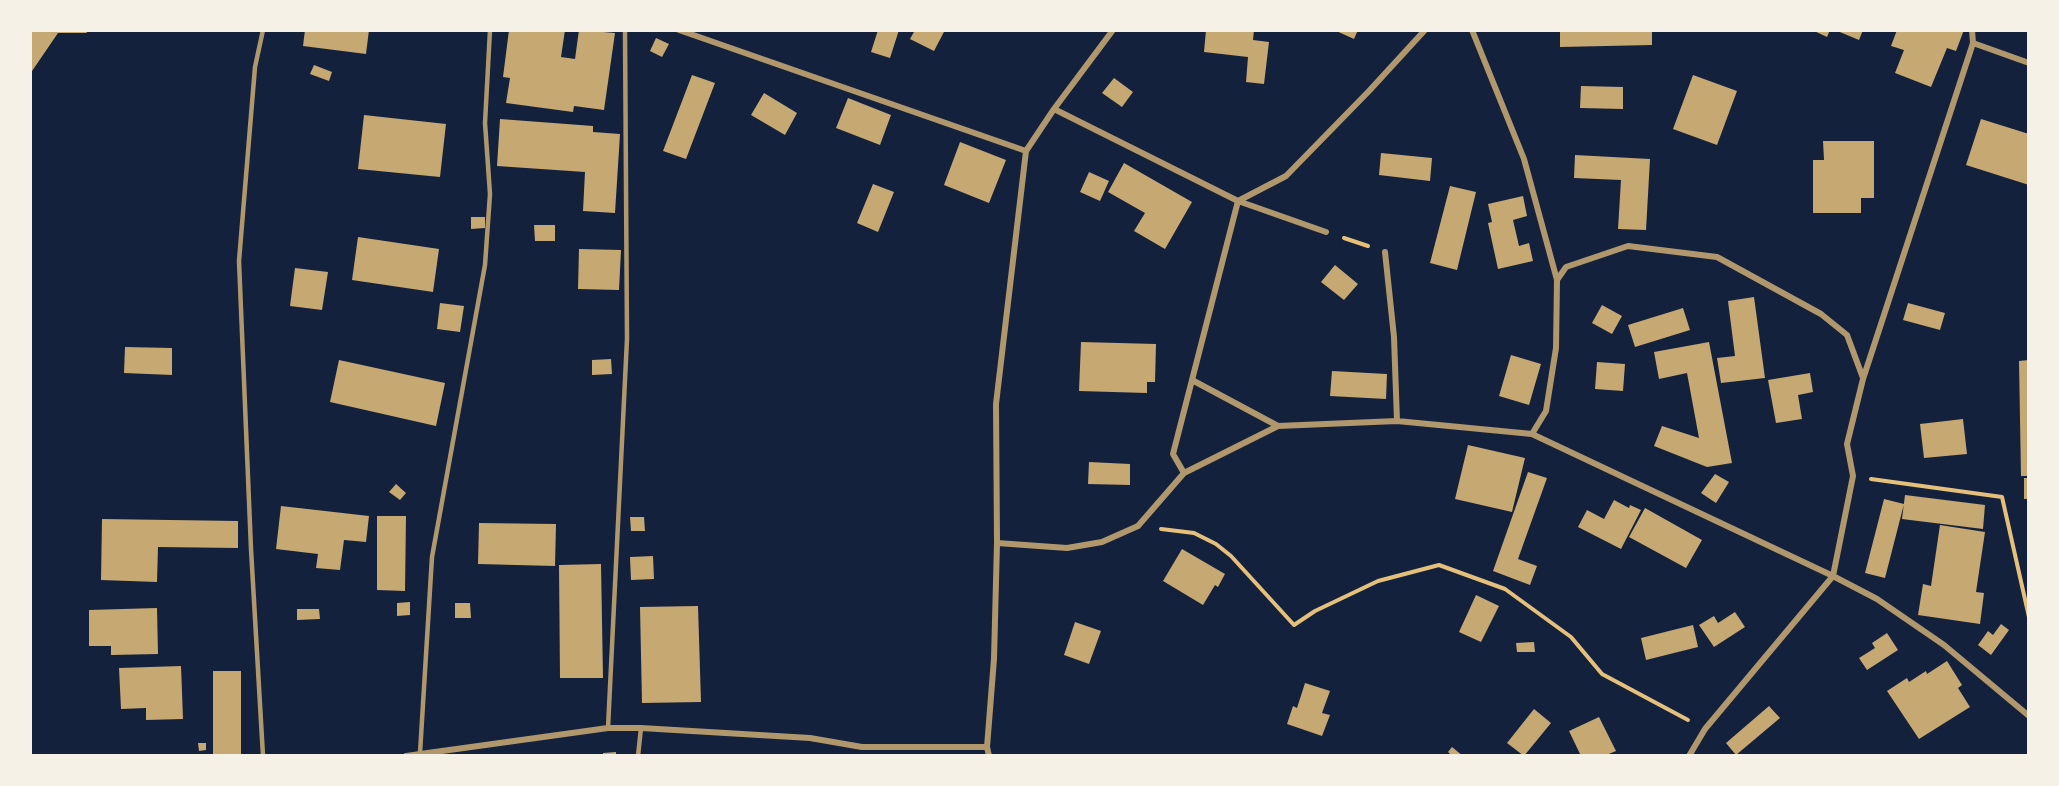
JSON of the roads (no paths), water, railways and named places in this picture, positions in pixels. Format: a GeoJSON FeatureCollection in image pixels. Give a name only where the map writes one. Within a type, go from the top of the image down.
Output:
{"type":"FeatureCollection","features":[{"type":"Feature","properties":{"kind":"street"},"geometry":{"type":"LineString","coordinates":[[679,30],[1026,151]]}},
{"type":"Feature","properties":{"kind":"street"},"geometry":{"type":"LineString","coordinates":[[989,756],[987,747],[994,659],[997,543],[996,404],[1026,151],[1113,30]]}},
{"type":"Feature","properties":{"kind":"street"},"geometry":{"type":"LineString","coordinates":[[1184,473],[1173,454],[1238,201],[1286,176],[1425,30]]}},
{"type":"Feature","properties":{"kind":"street"},"geometry":{"type":"LineString","coordinates":[[1472,30],[1524,159],[1557,280],[1555,359],[1546,411],[1532,434]]}},
{"type":"Feature","properties":{"kind":"street"},"geometry":{"type":"LineString","coordinates":[[1689,756],[1704,729],[1833,576],[1852,476],[1847,444],[1863,380],[1973,43],[1972,30]]}},
{"type":"Feature","properties":{"kind":"street"},"geometry":{"type":"LineString","coordinates":[[1973,43],[2029,63]]}},
{"type":"Feature","properties":{"kind":"street"},"geometry":{"type":"LineString","coordinates":[[1054,109],[1238,201],[1326,232]]}},
{"type":"Feature","properties":{"kind":"street"},"geometry":{"type":"LineString","coordinates":[[1557,280],[1566,267],[1628,246],[1717,258],[1821,314],[1847,335],[1863,380]]}},
{"type":"Feature","properties":{"kind":"street"},"geometry":{"type":"LineString","coordinates":[[1385,252],[1394,337],[1397,421]]}},
{"type":"Feature","properties":{"kind":"street"},"geometry":{"type":"LineString","coordinates":[[1192,380],[1278,426]]}},
{"type":"Feature","properties":{"kind":"street"},"geometry":{"type":"LineString","coordinates":[[997,543],[1068,548],[1102,542],[1138,526],[1184,473],[1278,426],[1397,421],[1532,434],[1877,599],[1944,645],[2029,716]]}},
{"type":"Feature","properties":{"kind":"street"},"geometry":{"type":"LineString","coordinates":[[408,756],[608,728],[810,738],[862,747],[987,747]]}},
{"type":"Feature","properties":{"kind":"lane"},"geometry":{"type":"LineString","coordinates":[[263,30],[255,67],[239,261],[251,549],[263,756]]}},
{"type":"Feature","properties":{"kind":"lane"},"geometry":{"type":"LineString","coordinates":[[420,753],[432,557],[485,265],[490,194],[485,123],[490,30]]}},
{"type":"Feature","properties":{"kind":"lane"},"geometry":{"type":"LineString","coordinates":[[608,728],[627,339],[625,30]]}},
{"type":"Feature","properties":{"kind":"lane"},"geometry":{"type":"LineString","coordinates":[[638,756],[641,728]]}}]}
